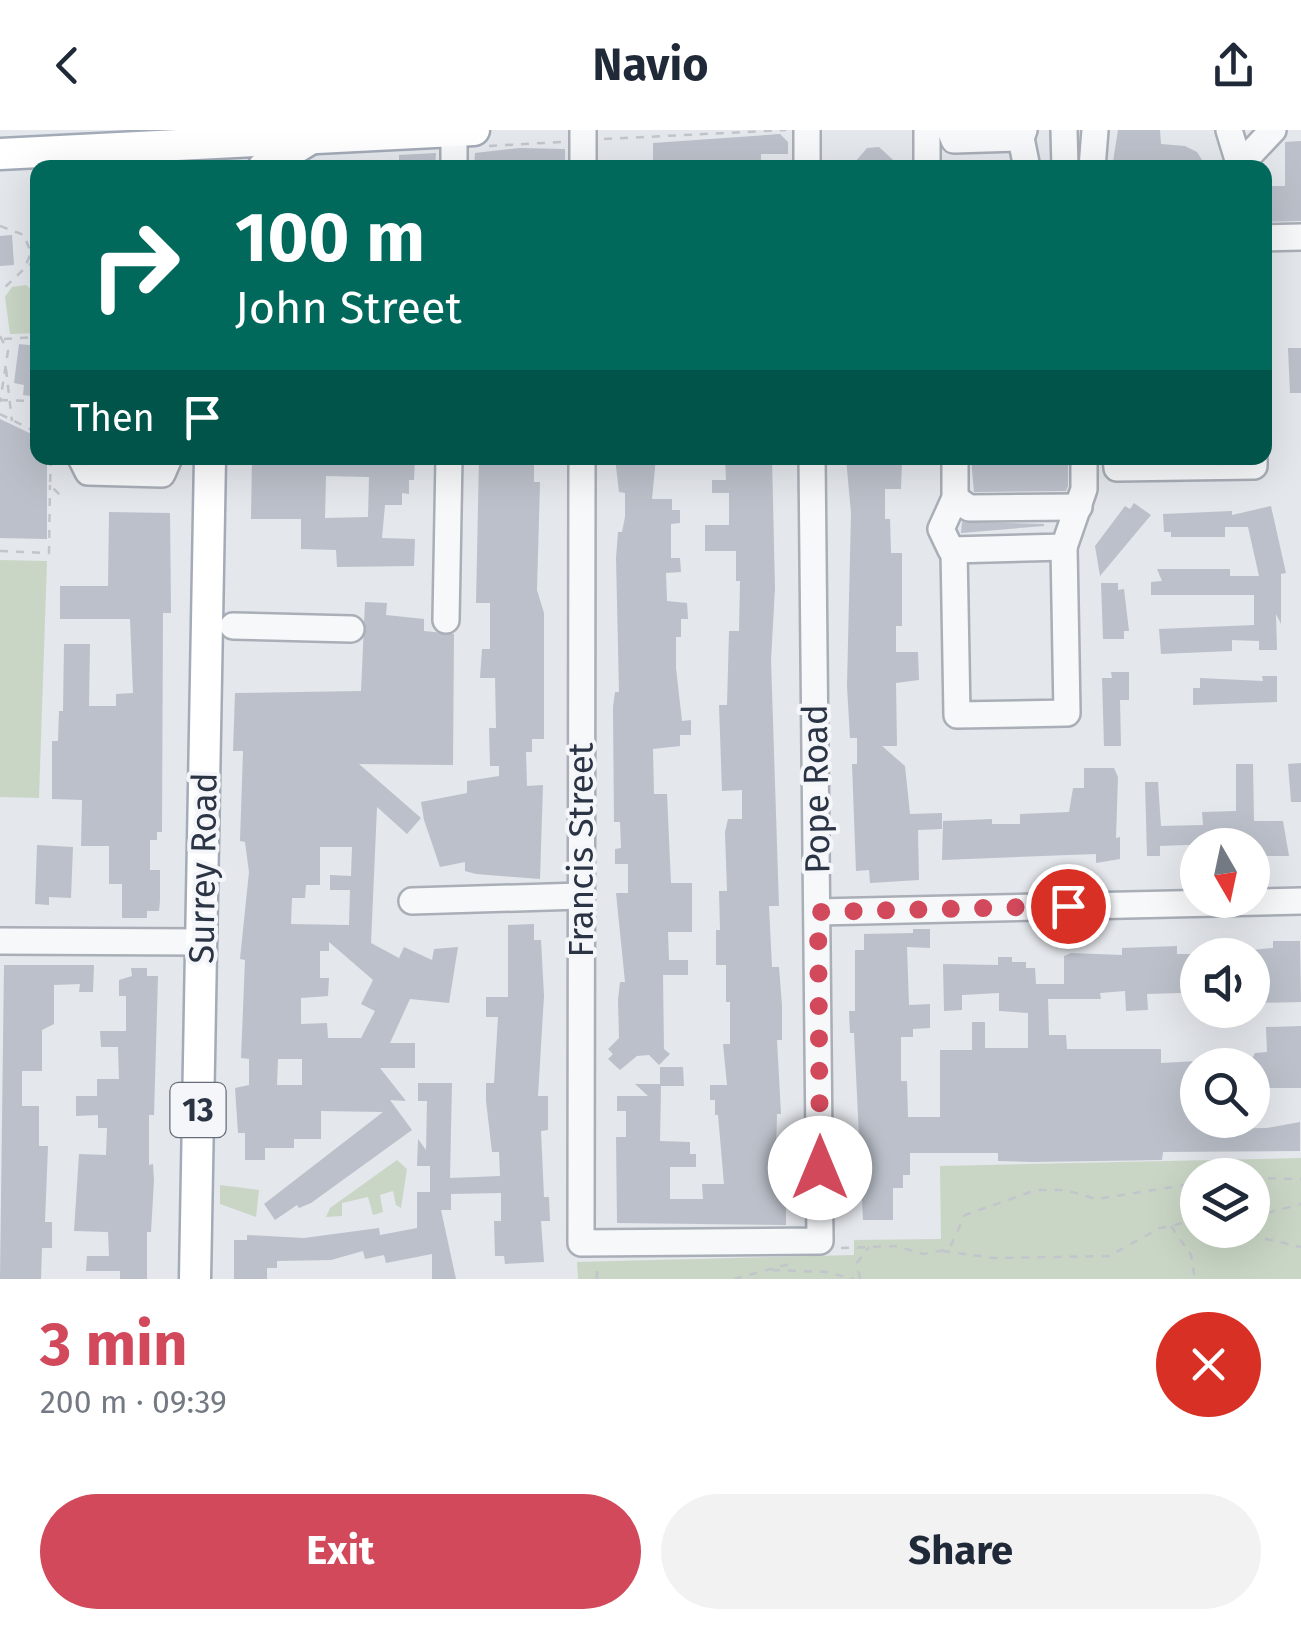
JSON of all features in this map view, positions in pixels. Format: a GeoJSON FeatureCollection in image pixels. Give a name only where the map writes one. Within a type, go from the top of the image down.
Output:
{"type":"FeatureCollection","features":[{"type":"Feature","properties":{"kind":"main road"},"geometry":{"type":"LineString","coordinates":[[0,154],[165,157],[313,137],[459,144]]}},
{"type":"Feature","properties":{"kind":"main road"},"geometry":{"type":"LineString","coordinates":[[276,160],[313,137]]}},
{"type":"Feature","properties":{"kind":"main road","name":"Surrey Road"},"geometry":{"type":"LineString","coordinates":[[195,1279],[210,465]]}},
{"type":"Feature","properties":{"kind":"street"},"geometry":{"type":"LineString","coordinates":[[807,130],[807,160]]}},
{"type":"Feature","properties":{"kind":"street"},"geometry":{"type":"LineString","coordinates":[[926,130],[927,160]]}},
{"type":"Feature","properties":{"kind":"street"},"geometry":{"type":"LineString","coordinates":[[950,130],[954,140],[1022,134],[1026,160]]}},
{"type":"Feature","properties":{"kind":"street"},"geometry":{"type":"LineString","coordinates":[[1064,130],[1065,160]]}},
{"type":"Feature","properties":{"kind":"street"},"geometry":{"type":"LineString","coordinates":[[1093,160],[1095,130]]}},
{"type":"Feature","properties":{"kind":"street"},"geometry":{"type":"LineString","coordinates":[[1229,130],[1237,160]]}},
{"type":"Feature","properties":{"kind":"street"},"geometry":{"type":"LineString","coordinates":[[1243,160],[1273,130]]}},
{"type":"Feature","properties":{"kind":"street"},"geometry":{"type":"LineString","coordinates":[[583,135],[584,160]]}},
{"type":"Feature","properties":{"kind":"street"},"geometry":{"type":"LineString","coordinates":[[1272,238],[1301,238]]}},
{"type":"Feature","properties":{"kind":"street"},"geometry":{"type":"LineString","coordinates":[[84,465],[88,472],[148,477],[162,474],[166,465]]}},
{"type":"Feature","properties":{"kind":"street"},"geometry":{"type":"LineString","coordinates":[[446,620],[449,465]]}},
{"type":"Feature","properties":{"kind":"street","name":"Francis Street"},"geometry":{"type":"LineString","coordinates":[[582,465],[582,1242],[828,1244]]}},
{"type":"Feature","properties":{"kind":"street","name":"Pope Road"},"geometry":{"type":"LineString","coordinates":[[812,465],[818,912],[828,1244]]}},
{"type":"Feature","properties":{"kind":"street"},"geometry":{"type":"LineString","coordinates":[[955,465],[955,498],[941,529],[954,550],[956,715],[1067,713],[1064,547],[1084,489],[1084,465]]}},
{"type":"Feature","properties":{"kind":"street"},"geometry":{"type":"LineString","coordinates":[[1117,465],[1117,468],[1254,465]]}},
{"type":"Feature","properties":{"kind":"street"},"geometry":{"type":"LineString","coordinates":[[955,498],[969,508],[1078,507]]}},
{"type":"Feature","properties":{"kind":"street"},"geometry":{"type":"LineString","coordinates":[[954,550],[1064,547]]}},
{"type":"Feature","properties":{"kind":"street"},"geometry":{"type":"LineString","coordinates":[[232,626],[350,629]]}},
{"type":"Feature","properties":{"kind":"street"},"geometry":{"type":"LineString","coordinates":[[412,901],[581,896]]}},
{"type":"Feature","properties":{"kind":"street"},"geometry":{"type":"LineString","coordinates":[[818,912],[1301,900]]}},
{"type":"Feature","properties":{"kind":"street"},"geometry":{"type":"LineString","coordinates":[[0,941],[202,942]]}},
{"type":"Feature","properties":{"kind":"path"},"geometry":{"type":"LineString","coordinates":[[459,144],[583,135],[797,130]]}},
{"type":"Feature","properties":{"kind":"path"},"geometry":{"type":"LineString","coordinates":[[0,226],[18,230],[30,248],[28,263],[0,292]]}},
{"type":"Feature","properties":{"kind":"path"},"geometry":{"type":"LineString","coordinates":[[30,337],[1,337],[7,359],[0,401],[30,401]]}},
{"type":"Feature","properties":{"kind":"path"},"geometry":{"type":"LineString","coordinates":[[0,364],[7,359]]}},
{"type":"Feature","properties":{"kind":"path"},"geometry":{"type":"LineString","coordinates":[[6,367],[13,400],[8,408],[12,421]]}},
{"type":"Feature","properties":{"kind":"path"},"geometry":{"type":"LineString","coordinates":[[0,414],[30,429]]}},
{"type":"Feature","properties":{"kind":"path"},"geometry":{"type":"LineString","coordinates":[[0,551],[49,553],[51,465]]}},
{"type":"Feature","properties":{"kind":"path"},"geometry":{"type":"LineString","coordinates":[[50,485],[62,498]]}},
{"type":"Feature","properties":{"kind":"path"},"geometry":{"type":"LineString","coordinates":[[1270,1178],[1301,1179]]}},
{"type":"Feature","properties":{"kind":"path"},"geometry":{"type":"LineString","coordinates":[[828,1244],[897,1246],[924,1254],[951,1245],[965,1214],[1024,1192],[1065,1190],[1096,1199],[1180,1186]]}},
{"type":"Feature","properties":{"kind":"path"},"geometry":{"type":"LineString","coordinates":[[1270,1212],[1301,1204]]}},
{"type":"Feature","properties":{"kind":"path"},"geometry":{"type":"LineString","coordinates":[[940,1250],[994,1258],[1108,1256],[1180,1223]]}},
{"type":"Feature","properties":{"kind":"path"},"geometry":{"type":"LineString","coordinates":[[1170,1225],[1191,1255],[1195,1279]]}},
{"type":"Feature","properties":{"kind":"path"},"geometry":{"type":"LineString","coordinates":[[1270,1240],[1301,1247]]}},
{"type":"Feature","properties":{"kind":"path"},"geometry":{"type":"LineString","coordinates":[[762,1270],[826,1272],[857,1279],[858,1262],[870,1246]]}},
{"type":"Feature","properties":{"kind":"path"},"geometry":{"type":"LineString","coordinates":[[734,1279],[800,1259]]}},
{"type":"Feature","properties":{"kind":"path"},"geometry":{"type":"LineString","coordinates":[[597,1279],[598,1265]]}},
{"type":"Feature","properties":{"kind":"green space"},"geometry":{"type":"Polygon","coordinates":[[[12,287],[30,288],[30,333],[10,334],[5,297],[12,287]]]}},
{"type":"Feature","properties":{"kind":"green space"},"geometry":{"type":"Polygon","coordinates":[[[0,560],[47,561],[39,798],[0,797],[0,560]]]}},
{"type":"Feature","properties":{"kind":"green space"},"geometry":{"type":"Polygon","coordinates":[[[1301,1158],[1301,1279],[578,1279],[577,1262],[854,1255],[854,1240],[941,1239],[940,1166],[1180,1161],[1180,1248],[1270,1248],[1270,1159],[1301,1158]]]}},
{"type":"Feature","properties":{"kind":"green space"},"geometry":{"type":"Polygon","coordinates":[[[397,1160],[407,1169],[401,1208],[396,1205],[393,1191],[380,1195],[383,1212],[373,1215],[368,1197],[342,1203],[342,1216],[326,1217],[330,1208],[397,1160]]]}},
{"type":"Feature","properties":{"kind":"green space"},"geometry":{"type":"Polygon","coordinates":[[[220,1185],[259,1190],[256,1217],[220,1204],[220,1185]]]}},
{"type":"Feature","properties":{"kind":"building"},"geometry":{"type":"Polygon","coordinates":[[[1118,130],[1160,130],[1161,144],[1185,146],[1202,160],[1113,160],[1118,130]]]}},
{"type":"Feature","properties":{"kind":"building"},"geometry":{"type":"Polygon","coordinates":[[[780,134],[788,142],[788,154],[761,154],[761,160],[653,160],[653,143],[780,134]]]}},
{"type":"Feature","properties":{"kind":"building"},"geometry":{"type":"Polygon","coordinates":[[[1301,141],[1301,221],[1272,222],[1272,186],[1285,186],[1285,142],[1301,141]]]}},
{"type":"Feature","properties":{"kind":"building"},"geometry":{"type":"Polygon","coordinates":[[[879,147],[893,160],[857,160],[867,148],[879,147]]]}},
{"type":"Feature","properties":{"kind":"building"},"geometry":{"type":"Polygon","coordinates":[[[565,149],[565,160],[475,160],[475,153],[565,149]]]}},
{"type":"Feature","properties":{"kind":"building"},"geometry":{"type":"Polygon","coordinates":[[[436,153],[436,160],[399,160],[399,155],[436,153]]]}},
{"type":"Feature","properties":{"kind":"building"},"geometry":{"type":"Polygon","coordinates":[[[12,235],[14,265],[0,266],[0,236],[12,235]]]}},
{"type":"Feature","properties":{"kind":"building"},"geometry":{"type":"Polygon","coordinates":[[[19,344],[30,345],[30,396],[23,395],[24,385],[14,383],[19,344]]]}},
{"type":"Feature","properties":{"kind":"building"},"geometry":{"type":"Polygon","coordinates":[[[1288,348],[1301,348],[1301,393],[1290,393],[1288,348]]]}},
{"type":"Feature","properties":{"kind":"building"},"geometry":{"type":"Polygon","coordinates":[[[0,419],[30,433],[30,465],[47,465],[47,539],[0,538],[0,419]]]}},
{"type":"Feature","properties":{"kind":"building"},"geometry":{"type":"Polygon","coordinates":[[[252,465],[415,465],[414,480],[409,480],[409,494],[402,493],[402,505],[385,505],[382,538],[415,539],[414,566],[337,567],[336,550],[301,549],[301,519],[251,519],[252,465]],[[326,476],[325,518],[368,517],[369,477],[326,476]]]}},
{"type":"Feature","properties":{"kind":"building"},"geometry":{"type":"Polygon","coordinates":[[[479,465],[534,465],[534,482],[540,482],[537,590],[544,613],[544,739],[532,739],[532,752],[526,752],[527,786],[543,785],[540,879],[476,874],[465,871],[465,862],[440,867],[424,820],[421,802],[467,793],[467,781],[499,776],[499,766],[490,766],[489,728],[496,728],[495,678],[480,678],[482,649],[490,649],[490,603],[476,603],[479,465]]]}},
{"type":"Feature","properties":{"kind":"building"},"geometry":{"type":"Polygon","coordinates":[[[616,465],[655,465],[652,499],[672,499],[672,510],[680,510],[680,523],[671,524],[671,558],[680,558],[681,572],[666,573],[667,601],[687,603],[688,619],[681,619],[681,637],[676,637],[676,668],[682,721],[691,720],[691,735],[680,735],[680,746],[653,749],[654,794],[667,794],[671,883],[692,883],[692,932],[668,932],[669,960],[688,960],[688,975],[663,975],[664,1049],[670,1054],[659,1065],[649,1055],[637,1056],[620,1070],[608,1059],[613,1054],[608,1049],[619,1038],[618,1000],[620,982],[625,982],[616,893],[628,893],[628,864],[615,864],[615,849],[621,848],[620,822],[614,822],[613,707],[615,692],[619,692],[616,558],[618,532],[622,532],[625,517],[625,493],[619,492],[616,465]]]}},
{"type":"Feature","properties":{"kind":"building"},"geometry":{"type":"Polygon","coordinates":[[[725,465],[772,465],[775,588],[771,660],[779,906],[769,906],[772,967],[779,967],[782,1005],[782,1040],[777,1040],[781,1114],[777,1114],[775,1194],[786,1194],[786,1225],[617,1223],[616,1137],[626,1137],[626,1111],[617,1111],[617,1096],[648,1096],[635,1084],[660,1084],[660,1067],[683,1067],[684,1086],[661,1086],[660,1141],[690,1142],[690,1154],[696,1154],[696,1167],[670,1167],[670,1199],[703,1199],[702,1184],[724,1184],[718,1115],[715,1100],[710,1100],[710,1085],[727,1085],[723,1044],[730,1044],[730,1002],[726,1002],[726,965],[716,965],[716,930],[720,930],[719,891],[727,891],[725,832],[728,819],[742,819],[742,790],[722,791],[719,705],[727,705],[729,631],[739,631],[740,581],[736,581],[736,551],[705,551],[705,525],[729,525],[729,493],[712,493],[712,480],[726,480],[725,465]]]}},
{"type":"Feature","properties":{"kind":"building"},"geometry":{"type":"Polygon","coordinates":[[[847,465],[902,465],[901,489],[885,489],[885,519],[890,519],[891,553],[902,553],[902,626],[896,626],[896,652],[918,652],[919,680],[896,683],[897,746],[882,746],[905,766],[910,814],[942,813],[942,829],[918,830],[919,880],[870,883],[869,870],[856,871],[852,764],[857,764],[857,738],[850,738],[847,686],[851,513],[847,465]]]}},
{"type":"Feature","properties":{"kind":"building"},"geometry":{"type":"Polygon","coordinates":[[[972,465],[1068,465],[1066,491],[974,492],[972,465]]]}},
{"type":"Feature","properties":{"kind":"building"},"geometry":{"type":"Polygon","coordinates":[[[1134,503],[1151,515],[1100,576],[1095,546],[1125,506],[1130,509],[1134,503]]]}},
{"type":"Feature","properties":{"kind":"building"},"geometry":{"type":"Polygon","coordinates":[[[1271,506],[1286,573],[1281,574],[1281,624],[1276,614],[1277,650],[1259,650],[1259,641],[1232,640],[1232,651],[1161,654],[1159,629],[1254,625],[1254,595],[1151,595],[1151,582],[1162,581],[1157,569],[1230,569],[1230,576],[1259,576],[1248,527],[1225,527],[1225,537],[1171,537],[1171,532],[1164,532],[1163,514],[1232,511],[1232,515],[1271,506]]]}},
{"type":"Feature","properties":{"kind":"building"},"geometry":{"type":"Polygon","coordinates":[[[109,512],[170,513],[171,613],[163,613],[162,832],[157,832],[157,840],[150,840],[150,870],[160,870],[160,901],[159,911],[147,911],[147,918],[122,918],[122,884],[109,884],[109,846],[81,846],[82,800],[52,799],[52,741],[58,741],[59,711],[63,711],[64,644],[90,644],[89,706],[116,706],[116,694],[133,693],[130,619],[60,619],[60,586],[108,586],[109,512]]]}},
{"type":"Feature","properties":{"kind":"building"},"geometry":{"type":"Polygon","coordinates":[[[962,522],[1044,524],[1044,526],[961,533],[962,522]]]}},
{"type":"Feature","properties":{"kind":"building"},"geometry":{"type":"Polygon","coordinates":[[[1101,583],[1118,583],[1118,590],[1124,589],[1129,631],[1124,631],[1124,639],[1103,639],[1101,583]]]}},
{"type":"Feature","properties":{"kind":"building"},"geometry":{"type":"Polygon","coordinates":[[[365,602],[387,603],[386,615],[424,619],[424,631],[454,634],[453,765],[359,764],[421,818],[407,834],[377,807],[371,943],[399,958],[404,947],[432,960],[434,949],[458,947],[449,1003],[410,999],[390,1043],[415,1043],[415,1068],[380,1068],[406,1101],[390,1100],[412,1130],[311,1203],[299,1208],[297,1205],[275,1220],[264,1204],[383,1112],[321,1111],[321,1139],[294,1139],[294,1148],[265,1148],[265,1160],[245,1160],[245,1133],[238,1133],[235,1088],[249,1085],[249,1059],[241,1058],[245,960],[240,959],[249,872],[245,842],[240,841],[243,751],[233,751],[235,693],[361,691],[365,602]],[[320,847],[320,885],[306,885],[305,898],[292,898],[291,924],[349,925],[350,890],[330,890],[330,875],[351,876],[352,847],[320,847]],[[329,942],[329,951],[320,951],[320,978],[329,978],[328,996],[301,998],[301,1024],[327,1023],[328,1038],[361,1038],[375,1011],[361,1004],[373,980],[329,942]],[[278,1059],[277,1085],[302,1085],[302,1059],[278,1059]]]}},
{"type":"Feature","properties":{"kind":"building"},"geometry":{"type":"Polygon","coordinates":[[[1111,672],[1129,672],[1129,700],[1120,700],[1121,746],[1104,746],[1102,678],[1112,678],[1111,672]]]}},
{"type":"Feature","properties":{"kind":"building"},"geometry":{"type":"Polygon","coordinates":[[[1262,676],[1277,676],[1277,702],[1193,705],[1193,688],[1200,688],[1200,678],[1263,681],[1262,676]]]}},
{"type":"Feature","properties":{"kind":"building"},"geometry":{"type":"Polygon","coordinates":[[[1301,763],[1301,802],[1291,802],[1288,764],[1301,763]]]}},
{"type":"Feature","properties":{"kind":"building"},"geometry":{"type":"Polygon","coordinates":[[[1236,764],[1253,764],[1254,821],[1283,821],[1289,856],[1270,856],[1270,828],[1180,828],[1180,845],[1160,846],[1160,856],[1147,856],[1145,782],[1158,782],[1161,826],[1203,825],[1202,812],[1236,811],[1236,764]]]}},
{"type":"Feature","properties":{"kind":"building"},"geometry":{"type":"Polygon","coordinates":[[[1084,768],[1114,768],[1118,777],[1116,838],[1120,837],[1120,859],[1096,863],[1096,854],[942,860],[943,821],[992,819],[992,824],[1020,824],[1020,814],[1069,812],[1073,788],[1084,788],[1084,768]]]}},
{"type":"Feature","properties":{"kind":"building"},"geometry":{"type":"Polygon","coordinates":[[[37,845],[73,847],[71,898],[49,897],[49,905],[35,904],[37,845]]]}},
{"type":"Feature","properties":{"kind":"building"},"geometry":{"type":"Polygon","coordinates":[[[534,924],[534,940],[541,940],[544,996],[538,1096],[548,1096],[548,1130],[541,1131],[544,1197],[549,1197],[550,1221],[541,1221],[544,1262],[505,1264],[504,1256],[495,1256],[494,1221],[501,1221],[501,1193],[451,1194],[451,1210],[441,1210],[456,1279],[432,1279],[432,1254],[386,1263],[384,1255],[365,1259],[363,1251],[331,1260],[277,1261],[277,1268],[267,1268],[267,1279],[234,1279],[234,1240],[247,1240],[247,1235],[304,1238],[379,1228],[380,1235],[417,1228],[417,1192],[430,1192],[430,1166],[417,1166],[418,1139],[426,1150],[427,1101],[418,1101],[418,1083],[452,1083],[450,1178],[500,1176],[499,1152],[492,1152],[486,1101],[486,1083],[494,1083],[498,1017],[486,1017],[486,997],[508,997],[508,925],[534,924]]]}},
{"type":"Feature","properties":{"kind":"building"},"geometry":{"type":"Polygon","coordinates":[[[913,929],[930,929],[930,948],[907,947],[909,1005],[930,1004],[930,1028],[913,1029],[913,1037],[901,1037],[901,1081],[907,1081],[908,1117],[940,1117],[940,1050],[972,1050],[972,1022],[985,1022],[985,1048],[1028,1048],[1028,1013],[999,1011],[999,993],[962,995],[962,1010],[944,1011],[943,964],[998,965],[998,957],[1012,957],[1012,962],[1026,962],[1026,968],[1035,968],[1036,984],[1064,984],[1064,956],[1071,953],[1122,955],[1122,948],[1177,946],[1180,993],[1147,994],[1148,1010],[1126,1011],[1125,991],[1100,993],[1101,999],[1048,999],[1049,1035],[1066,1035],[1067,1049],[1161,1049],[1161,1063],[1180,1062],[1180,1138],[1270,1138],[1270,1127],[1300,1122],[1300,1151],[1163,1152],[1162,1160],[1032,1162],[998,1161],[998,1153],[910,1153],[910,1175],[903,1175],[903,1188],[893,1188],[893,1220],[863,1220],[854,1033],[850,1033],[849,1011],[855,1011],[855,950],[864,950],[864,934],[913,933],[913,929]]]}},
{"type":"Feature","properties":{"kind":"building"},"geometry":{"type":"Polygon","coordinates":[[[1273,941],[1300,941],[1301,1002],[1270,1003],[1273,941]]]}},
{"type":"Feature","properties":{"kind":"building"},"geometry":{"type":"Polygon","coordinates":[[[4,965],[94,965],[93,992],[79,992],[80,984],[54,985],[54,1024],[42,1030],[42,1071],[22,1071],[22,1106],[39,1106],[39,1146],[48,1146],[45,1222],[52,1222],[52,1248],[42,1248],[41,1279],[0,1279],[4,965]]]}},
{"type":"Feature","properties":{"kind":"building"},"geometry":{"type":"Polygon","coordinates":[[[131,968],[147,968],[147,976],[158,976],[154,1115],[149,1115],[149,1165],[153,1164],[154,1181],[151,1232],[147,1232],[147,1279],[120,1279],[120,1271],[86,1271],[87,1256],[109,1256],[108,1232],[74,1231],[79,1154],[106,1155],[107,1128],[98,1128],[98,1115],[76,1116],[76,1096],[97,1096],[97,1079],[119,1079],[118,1047],[101,1047],[100,1031],[126,1031],[126,996],[119,996],[119,980],[132,976],[131,968]]]}},
{"type":"Feature","properties":{"kind":"building"},"geometry":{"type":"Polygon","coordinates":[[[1301,1026],[1301,1088],[1270,1088],[1266,1028],[1301,1026]]]}},
{"type":"Feature","properties":{"kind":"route"},"geometry":{"type":"LineString","coordinates":[[820,1168],[818,912],[1068,906]]}}]}
